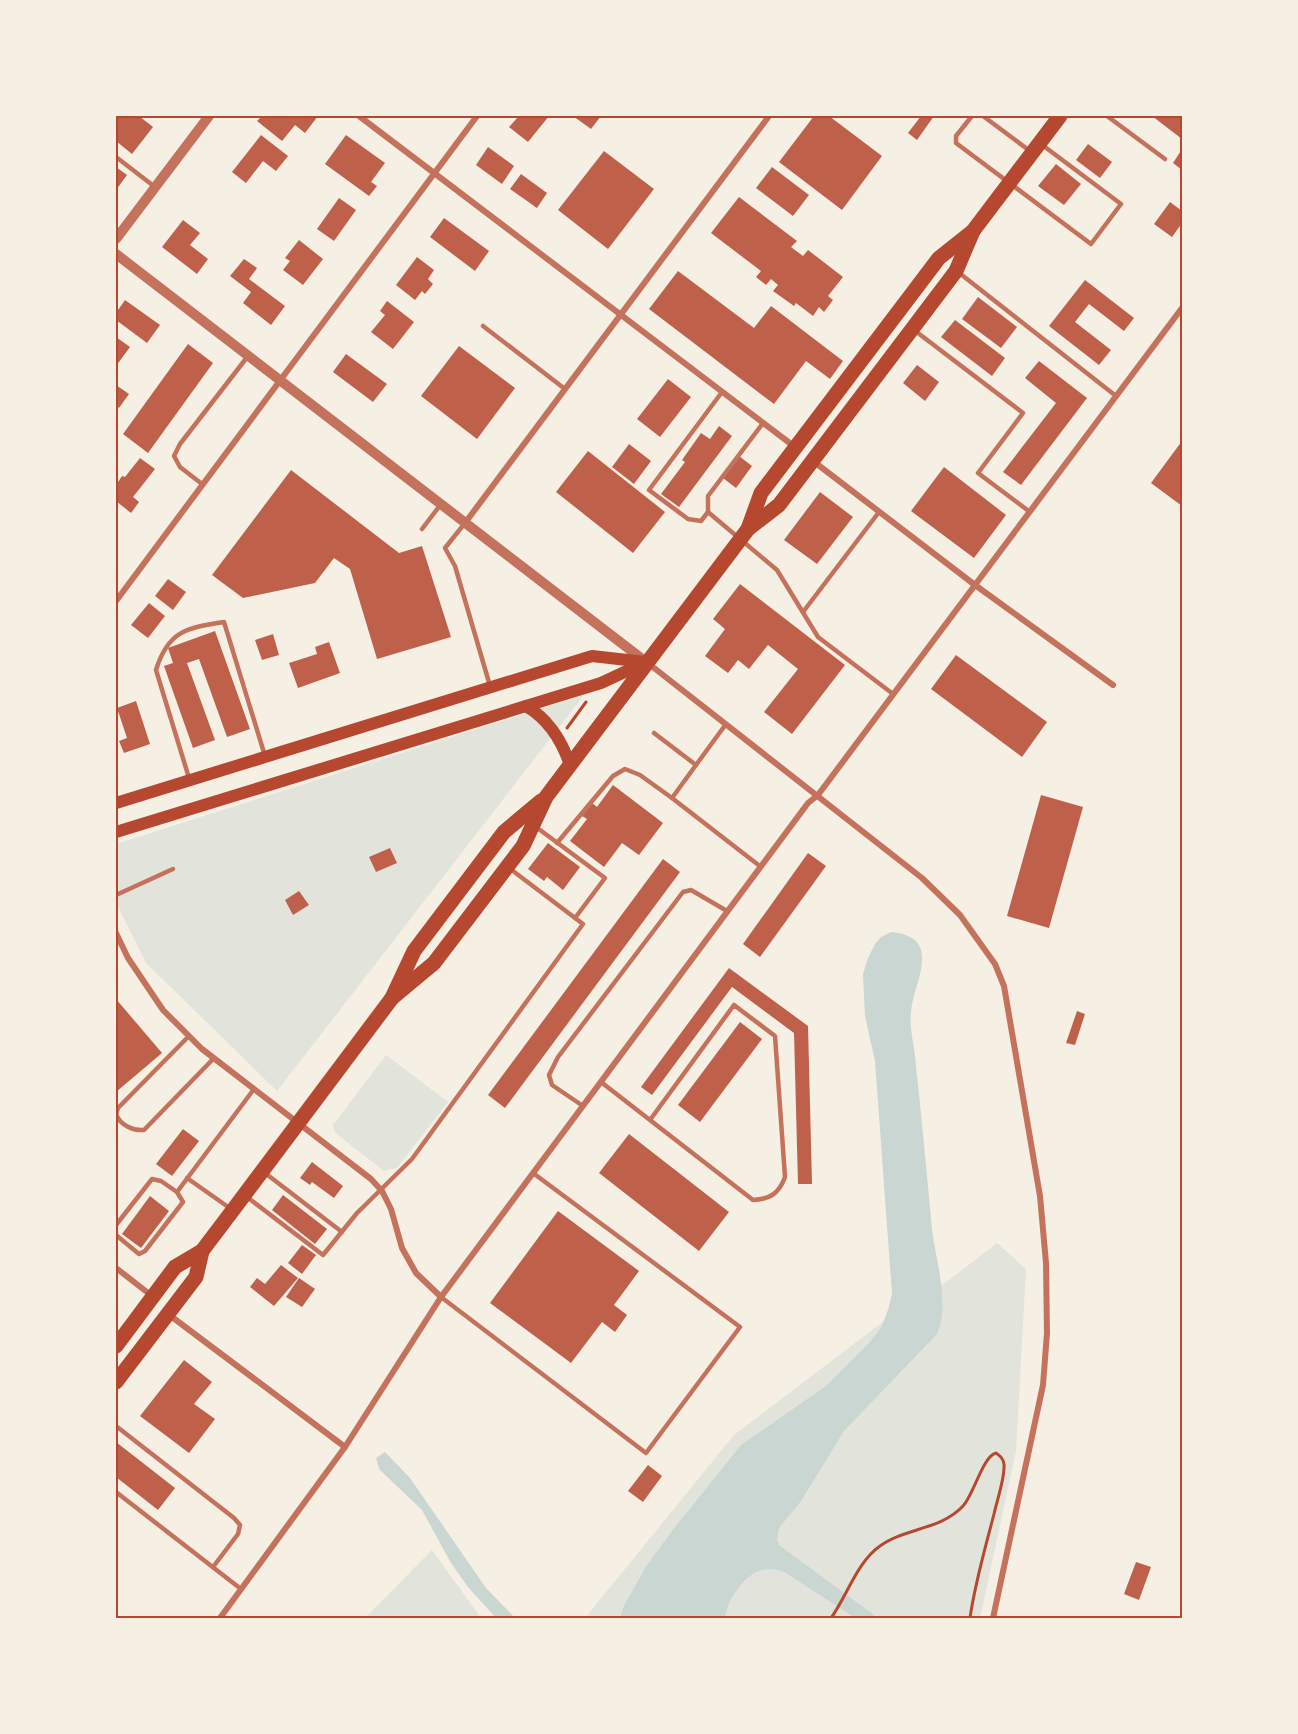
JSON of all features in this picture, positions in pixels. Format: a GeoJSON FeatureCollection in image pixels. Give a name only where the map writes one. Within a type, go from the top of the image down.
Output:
{"type":"FeatureCollection","features":[{"type":"Feature","properties":{"kind":"main road"},"geometry":{"type":"LineString","coordinates":[[392,999],[434,963],[523,846],[546,797],[744,534],[778,506],[956,271],[973,231],[1060,116]]}},
{"type":"Feature","properties":{"kind":"main road"},"geometry":{"type":"LineString","coordinates":[[744,534],[761,493],[795,447],[939,258],[973,231]]}},
{"type":"Feature","properties":{"kind":"main road"},"geometry":{"type":"LineString","coordinates":[[116,803],[592,656],[646,662]]}},
{"type":"Feature","properties":{"kind":"main road"},"geometry":{"type":"LineString","coordinates":[[116,831],[601,683],[646,662]]}},
{"type":"Feature","properties":{"kind":"main road"},"geometry":{"type":"LineString","coordinates":[[526,706],[538,714],[556,735],[570,765]]}},
{"type":"Feature","properties":{"kind":"main road"},"geometry":{"type":"LineString","coordinates":[[116,1346],[176,1267],[202,1251],[299,1123],[392,999],[414,951],[504,832],[546,797]]}},
{"type":"Feature","properties":{"kind":"main road"},"geometry":{"type":"LineString","coordinates":[[116,1382],[196,1277],[202,1251]]}},
{"type":"Feature","properties":{"kind":"street"},"geometry":{"type":"LineString","coordinates":[[116,239],[209,116]]}},
{"type":"Feature","properties":{"kind":"street"},"geometry":{"type":"LineString","coordinates":[[359,116],[795,447]]}},
{"type":"Feature","properties":{"kind":"street"},"geometry":{"type":"LineString","coordinates":[[116,600],[477,116]]}},
{"type":"Feature","properties":{"kind":"street"},"geometry":{"type":"LineString","coordinates":[[465,523],[769,116]]}},
{"type":"Feature","properties":{"kind":"street"},"geometry":{"type":"LineString","coordinates":[[116,254],[818,795],[922,878],[960,915],[995,964],[1004,986],[1040,1196],[1046,1263],[1047,1333],[1043,1384],[993,1618]]}},
{"type":"Feature","properties":{"kind":"street"},"geometry":{"type":"LineString","coordinates":[[220,1618],[345,1447],[441,1297],[727,911],[808,803],[818,795],[1182,308]]}},
{"type":"Feature","properties":{"kind":"street"},"geometry":{"type":"LineString","coordinates":[[812,460],[975,585],[1113,685]]}},
{"type":"Feature","properties":{"kind":"street"},"geometry":{"type":"LineString","coordinates":[[116,933],[128,958],[163,1010],[189,1036],[370,1179],[382,1191],[391,1209],[402,1248],[420,1279],[441,1297]]}},
{"type":"Feature","properties":{"kind":"street"},"geometry":{"type":"LineString","coordinates":[[116,1268],[153,1297]]}},
{"type":"Feature","properties":{"kind":"street"},"geometry":{"type":"LineString","coordinates":[[168,1314],[345,1447]]}},
{"type":"Feature","properties":{"kind":"lane"},"geometry":{"type":"LineString","coordinates":[[972,116],[956,136],[956,143],[1091,244],[1121,204],[983,116]]}},
{"type":"Feature","properties":{"kind":"lane"},"geometry":{"type":"LineString","coordinates":[[1107,116],[1165,159]]}},
{"type":"Feature","properties":{"kind":"lane"},"geometry":{"type":"LineString","coordinates":[[116,157],[155,188]]}},
{"type":"Feature","properties":{"kind":"lane"},"geometry":{"type":"LineString","coordinates":[[956,271],[1116,396]]}},
{"type":"Feature","properties":{"kind":"lane"},"geometry":{"type":"LineString","coordinates":[[483,326],[566,389]]}},
{"type":"Feature","properties":{"kind":"lane"},"geometry":{"type":"LineString","coordinates":[[912,328],[1023,413],[978,473],[1030,512]]}},
{"type":"Feature","properties":{"kind":"lane"},"geometry":{"type":"LineString","coordinates":[[202,484],[180,467],[174,456],[180,444],[248,356]]}},
{"type":"Feature","properties":{"kind":"lane"},"geometry":{"type":"LineString","coordinates":[[722,392],[649,490],[688,519],[701,521],[708,512],[708,496],[763,423]]}},
{"type":"Feature","properties":{"kind":"lane"},"geometry":{"type":"LineString","coordinates":[[422,529],[441,504]]}},
{"type":"Feature","properties":{"kind":"lane"},"geometry":{"type":"LineString","coordinates":[[708,512],[744,534],[777,570],[818,637],[893,694]]}},
{"type":"Feature","properties":{"kind":"lane"},"geometry":{"type":"LineString","coordinates":[[802,612],[879,512]]}},
{"type":"Feature","properties":{"kind":"lane"},"geometry":{"type":"LineString","coordinates":[[465,523],[446,548],[455,566],[490,687]]}},
{"type":"Feature","properties":{"kind":"lane"},"geometry":{"type":"LineString","coordinates":[[190,780],[156,670],[161,654],[171,638],[197,626],[224,622],[265,757]]}},
{"type":"Feature","properties":{"kind":"lane"},"geometry":{"type":"LineString","coordinates":[[672,798],[726,724]]}},
{"type":"Feature","properties":{"kind":"lane"},"geometry":{"type":"LineString","coordinates":[[654,733],[696,765]]}},
{"type":"Feature","properties":{"kind":"lane"},"geometry":{"type":"LineString","coordinates":[[557,843],[613,776],[626,769],[640,775],[672,798],[760,867]]}},
{"type":"Feature","properties":{"kind":"lane"},"geometry":{"type":"LineString","coordinates":[[533,824],[605,878],[575,918]]}},
{"type":"Feature","properties":{"kind":"lane"},"geometry":{"type":"LineString","coordinates":[[244,1195],[323,1255],[357,1213],[382,1191],[412,1159],[583,924],[507,867]]}},
{"type":"Feature","properties":{"kind":"lane"},"geometry":{"type":"LineString","coordinates":[[116,895],[173,870]]}},
{"type":"Feature","properties":{"kind":"lane"},"geometry":{"type":"LineString","coordinates":[[583,1106],[552,1085],[549,1075],[558,1057],[683,892],[691,890],[727,911]]}},
{"type":"Feature","properties":{"kind":"lane"},"geometry":{"type":"LineString","coordinates":[[601,1082],[753,1200],[768,1199],[781,1189],[785,1177],[775,1036],[734,1005],[650,1120]]}},
{"type":"Feature","properties":{"kind":"lane"},"geometry":{"type":"LineString","coordinates":[[189,1036],[118,1108],[116,1114],[118,1119],[130,1128],[144,1130],[214,1058]]}},
{"type":"Feature","properties":{"kind":"lane"},"geometry":{"type":"LineString","coordinates":[[177,1192],[254,1089]]}},
{"type":"Feature","properties":{"kind":"lane"},"geometry":{"type":"LineString","coordinates":[[262,1171],[342,1232]]}},
{"type":"Feature","properties":{"kind":"lane"},"geometry":{"type":"LineString","coordinates":[[441,1297],[646,1453],[740,1327],[533,1173]]}},
{"type":"Feature","properties":{"kind":"lane"},"geometry":{"type":"LineString","coordinates":[[187,1178],[233,1210]]}},
{"type":"Feature","properties":{"kind":"lane"},"geometry":{"type":"LineString","coordinates":[[116,1225],[152,1179],[161,1181],[177,1192],[183,1202],[145,1251],[139,1254],[116,1235]]}},
{"type":"Feature","properties":{"kind":"lane"},"geometry":{"type":"LineString","coordinates":[[116,1426],[240,1525],[238,1534],[213,1567]]}},
{"type":"Feature","properties":{"kind":"lane"},"geometry":{"type":"LineString","coordinates":[[116,1492],[242,1590]]}},
{"type":"Feature","properties":{"kind":"path"},"geometry":{"type":"LineString","coordinates":[[563,731],[589,698]]}},
{"type":"Feature","properties":{"kind":"path"},"geometry":{"type":"LineString","coordinates":[[832,1617],[852,1586],[862,1564],[881,1545],[946,1519],[958,1511],[971,1495],[988,1458],[996,1453],[1001,1456],[1003,1469],[998,1497],[974,1587],[970,1618]]}},
{"type":"Feature","properties":{"kind":"shaded area"},"geometry":{"type":"Polygon","coordinates":[[[584,695],[277,1091],[146,963],[116,903],[116,844],[584,695]]]}},
{"type":"Feature","properties":{"kind":"shaded area"},"geometry":{"type":"Polygon","coordinates":[[[891,932],[907,936],[917,942],[921,951],[922,962],[913,999],[911,1024],[932,1230],[941,1283],[941,1322],[937,1334],[844,1431],[801,1501],[779,1528],[777,1540],[779,1545],[874,1615],[874,1618],[855,1618],[786,1573],[768,1569],[753,1574],[741,1585],[729,1603],[724,1618],[620,1618],[645,1568],[741,1445],[826,1386],[881,1328],[892,1294],[875,1061],[865,1016],[863,974],[875,944],[881,937],[891,932]]]}},
{"type":"Feature","properties":{"kind":"shaded area"},"geometry":{"type":"Polygon","coordinates":[[[386,1055],[448,1102],[397,1168],[384,1171],[338,1135],[333,1125],[386,1055]]]}},
{"type":"Feature","properties":{"kind":"shaded area"},"geometry":{"type":"Polygon","coordinates":[[[997,1243],[1026,1269],[1016,1451],[980,1618],[585,1618],[734,1435],[876,1327],[949,1280],[997,1243]]]}},
{"type":"Feature","properties":{"kind":"shaded area"},"geometry":{"type":"Polygon","coordinates":[[[385,1452],[410,1478],[486,1588],[515,1618],[496,1618],[468,1587],[451,1563],[422,1510],[379,1469],[376,1458],[385,1452]]]}},
{"type":"Feature","properties":{"kind":"shaded area"},"geometry":{"type":"Polygon","coordinates":[[[432,1550],[481,1618],[365,1618],[432,1550]]]}},
{"type":"Feature","properties":{"kind":"building"},"geometry":{"type":"Polygon","coordinates":[[[117,116],[139,116],[153,127],[132,154],[116,141],[117,116]]]}},
{"type":"Feature","properties":{"kind":"building"},"geometry":{"type":"Polygon","coordinates":[[[262,116],[318,116],[305,133],[295,125],[282,141],[257,121],[262,116]]]}},
{"type":"Feature","properties":{"kind":"building"},"geometry":{"type":"Polygon","coordinates":[[[519,116],[549,116],[528,142],[509,127],[519,116]]]}},
{"type":"Feature","properties":{"kind":"building"},"geometry":{"type":"Polygon","coordinates":[[[573,116],[601,116],[591,129],[573,116]]]}},
{"type":"Feature","properties":{"kind":"building"},"geometry":{"type":"Polygon","coordinates":[[[814,116],[829,116],[882,156],[842,210],[779,162],[814,116]]]}},
{"type":"Feature","properties":{"kind":"building"},"geometry":{"type":"Polygon","coordinates":[[[921,116],[934,116],[917,140],[908,133],[921,116]]]}},
{"type":"Feature","properties":{"kind":"building"},"geometry":{"type":"Polygon","coordinates":[[[1152,116],[1182,116],[1182,139],[1152,116]]]}},
{"type":"Feature","properties":{"kind":"building"},"geometry":{"type":"Polygon","coordinates":[[[261,135],[288,156],[276,171],[263,161],[246,183],[232,172],[261,135]]]}},
{"type":"Feature","properties":{"kind":"building"},"geometry":{"type":"Polygon","coordinates":[[[346,135],[385,163],[371,182],[377,186],[369,196],[325,164],[346,135]]]}},
{"type":"Feature","properties":{"kind":"building"},"geometry":{"type":"Polygon","coordinates":[[[1088,144],[1112,162],[1100,178],[1076,160],[1088,144]]]}},
{"type":"Feature","properties":{"kind":"building"},"geometry":{"type":"Polygon","coordinates":[[[488,147],[514,166],[502,184],[476,165],[488,147]]]}},
{"type":"Feature","properties":{"kind":"building"},"geometry":{"type":"Polygon","coordinates":[[[1182,149],[1182,170],[1173,163],[1182,149]]]}},
{"type":"Feature","properties":{"kind":"building"},"geometry":{"type":"Polygon","coordinates":[[[604,151],[654,189],[608,249],[558,210],[604,151]]]}},
{"type":"Feature","properties":{"kind":"building"},"geometry":{"type":"Polygon","coordinates":[[[1056,164],[1081,184],[1064,205],[1038,186],[1056,164]]]}},
{"type":"Feature","properties":{"kind":"building"},"geometry":{"type":"Polygon","coordinates":[[[116,167],[127,175],[116,190],[116,167]]]}},
{"type":"Feature","properties":{"kind":"building"},"geometry":{"type":"Polygon","coordinates":[[[772,167],[809,195],[793,216],[756,188],[772,167]]]}},
{"type":"Feature","properties":{"kind":"building"},"geometry":{"type":"Polygon","coordinates":[[[521,174],[547,193],[537,208],[510,189],[521,174]]]}},
{"type":"Feature","properties":{"kind":"building"},"geometry":{"type":"Polygon","coordinates":[[[739,197],[797,241],[791,247],[803,256],[808,250],[843,277],[828,296],[833,300],[824,312],[819,307],[813,316],[796,303],[794,306],[773,291],[778,285],[771,279],[766,285],[756,277],[761,271],[711,233],[739,197]]]}},
{"type":"Feature","properties":{"kind":"building"},"geometry":{"type":"Polygon","coordinates":[[[339,198],[356,210],[334,241],[317,229],[339,198]]]}},
{"type":"Feature","properties":{"kind":"building"},"geometry":{"type":"Polygon","coordinates":[[[1170,202],[1182,211],[1182,223],[1172,237],[1154,224],[1170,202]]]}},
{"type":"Feature","properties":{"kind":"building"},"geometry":{"type":"Polygon","coordinates":[[[444,218],[489,251],[475,271],[430,237],[444,218]]]}},
{"type":"Feature","properties":{"kind":"building"},"geometry":{"type":"Polygon","coordinates":[[[183,220],[200,233],[190,245],[208,259],[197,274],[162,247],[183,220]]]}},
{"type":"Feature","properties":{"kind":"building"},"geometry":{"type":"Polygon","coordinates":[[[299,240],[323,259],[303,285],[283,270],[290,261],[285,258],[299,240]]]}},
{"type":"Feature","properties":{"kind":"building"},"geometry":{"type":"Polygon","coordinates":[[[417,257],[434,270],[428,279],[433,284],[425,294],[422,291],[415,300],[396,285],[417,257]]]}},
{"type":"Feature","properties":{"kind":"building"},"geometry":{"type":"Polygon","coordinates":[[[244,259],[257,268],[249,279],[285,306],[271,325],[243,303],[251,292],[230,276],[244,259]]]}},
{"type":"Feature","properties":{"kind":"building"},"geometry":{"type":"Polygon","coordinates":[[[678,271],[754,328],[771,306],[843,361],[830,379],[806,361],[774,404],[649,309],[678,271]]]}},
{"type":"Feature","properties":{"kind":"building"},"geometry":{"type":"Polygon","coordinates":[[[1085,280],[1134,318],[1124,331],[1089,304],[1075,322],[1111,350],[1099,365],[1049,326],[1085,280]]]}},
{"type":"Feature","properties":{"kind":"building"},"geometry":{"type":"Polygon","coordinates":[[[978,297],[1017,327],[1001,348],[962,319],[978,297]]]}},
{"type":"Feature","properties":{"kind":"building"},"geometry":{"type":"Polygon","coordinates":[[[125,300],[160,325],[147,343],[116,320],[116,313],[125,300]]]}},
{"type":"Feature","properties":{"kind":"building"},"geometry":{"type":"Polygon","coordinates":[[[387,301],[414,322],[393,349],[371,332],[385,315],[380,311],[387,301]]]}},
{"type":"Feature","properties":{"kind":"building"},"geometry":{"type":"Polygon","coordinates":[[[955,320],[1005,358],[992,376],[941,337],[955,320]]]}},
{"type":"Feature","properties":{"kind":"building"},"geometry":{"type":"Polygon","coordinates":[[[116,337],[130,347],[116,366],[116,337]]]}},
{"type":"Feature","properties":{"kind":"building"},"geometry":{"type":"Polygon","coordinates":[[[188,344],[213,363],[148,453],[123,434],[188,344]]]}},
{"type":"Feature","properties":{"kind":"building"},"geometry":{"type":"Polygon","coordinates":[[[459,346],[515,388],[477,439],[421,396],[459,346]]]}},
{"type":"Feature","properties":{"kind":"building"},"geometry":{"type":"Polygon","coordinates":[[[346,354],[387,384],[373,402],[333,372],[346,354]]]}},
{"type":"Feature","properties":{"kind":"building"},"geometry":{"type":"Polygon","coordinates":[[[1039,361],[1087,398],[1021,485],[1003,472],[1056,403],[1025,378],[1039,361]]]}},
{"type":"Feature","properties":{"kind":"building"},"geometry":{"type":"Polygon","coordinates":[[[917,365],[939,382],[925,401],[903,383],[917,365]]]}},
{"type":"Feature","properties":{"kind":"building"},"geometry":{"type":"Polygon","coordinates":[[[668,379],[691,397],[660,437],[637,419],[668,379]]]}},
{"type":"Feature","properties":{"kind":"building"},"geometry":{"type":"Polygon","coordinates":[[[116,385],[129,394],[119,408],[116,405],[116,385]]]}},
{"type":"Feature","properties":{"kind":"building"},"geometry":{"type":"Polygon","coordinates":[[[719,426],[732,436],[679,507],[661,494],[685,462],[682,460],[701,433],[710,439],[719,426]]]}},
{"type":"Feature","properties":{"kind":"building"},"geometry":{"type":"Polygon","coordinates":[[[1182,441],[1182,506],[1151,483],[1182,441]]]}},
{"type":"Feature","properties":{"kind":"building"},"geometry":{"type":"Polygon","coordinates":[[[629,444],[651,461],[634,484],[612,467],[629,444]]]}},
{"type":"Feature","properties":{"kind":"building"},"geometry":{"type":"Polygon","coordinates":[[[588,451],[665,512],[633,553],[556,492],[588,451]]]}},
{"type":"Feature","properties":{"kind":"building"},"geometry":{"type":"Polygon","coordinates":[[[739,456],[752,466],[736,488],[723,478],[739,456]]]}},
{"type":"Feature","properties":{"kind":"building"},"geometry":{"type":"Polygon","coordinates":[[[140,458],[155,469],[133,497],[139,502],[131,513],[116,501],[116,485],[140,458]]]}},
{"type":"Feature","properties":{"kind":"building"},"geometry":{"type":"Polygon","coordinates":[[[944,467],[1006,515],[974,558],[911,511],[944,467]]]}},
{"type":"Feature","properties":{"kind":"building"},"geometry":{"type":"Polygon","coordinates":[[[291,470],[399,553],[422,546],[451,637],[377,659],[350,569],[334,558],[315,583],[243,598],[212,575],[291,470]]]}},
{"type":"Feature","properties":{"kind":"building"},"geometry":{"type":"Polygon","coordinates":[[[820,492],[853,517],[817,564],[784,540],[820,492]]]}},
{"type":"Feature","properties":{"kind":"building"},"geometry":{"type":"Polygon","coordinates":[[[168,579],[186,592],[173,610],[155,596],[168,579]]]}},
{"type":"Feature","properties":{"kind":"building"},"geometry":{"type":"Polygon","coordinates":[[[740,584],[845,665],[792,734],[764,712],[798,669],[768,645],[749,669],[738,660],[728,673],[705,656],[725,629],[713,619],[740,584]]]}},
{"type":"Feature","properties":{"kind":"building"},"geometry":{"type":"Polygon","coordinates":[[[149,603],[165,616],[148,638],[131,625],[149,603]]]}},
{"type":"Feature","properties":{"kind":"building"},"geometry":{"type":"Polygon","coordinates":[[[215,631],[250,729],[227,737],[199,659],[187,663],[215,740],[193,748],[164,666],[173,663],[168,648],[215,631]]]}},
{"type":"Feature","properties":{"kind":"building"},"geometry":{"type":"Polygon","coordinates":[[[273,634],[279,655],[262,660],[255,640],[273,634]]]}},
{"type":"Feature","properties":{"kind":"building"},"geometry":{"type":"Polygon","coordinates":[[[329,642],[340,673],[298,688],[289,663],[317,654],[315,647],[329,642]]]}},
{"type":"Feature","properties":{"kind":"building"},"geometry":{"type":"Polygon","coordinates":[[[956,655],[1047,722],[1022,757],[931,689],[956,655]]]}},
{"type":"Feature","properties":{"kind":"building"},"geometry":{"type":"Polygon","coordinates":[[[136,701],[150,744],[124,753],[119,741],[127,738],[117,708],[136,701]]]}},
{"type":"Feature","properties":{"kind":"building"},"geometry":{"type":"Polygon","coordinates":[[[613,785],[663,823],[639,855],[622,843],[604,867],[570,841],[587,819],[582,816],[592,803],[597,807],[613,785]]]}},
{"type":"Feature","properties":{"kind":"building"},"geometry":{"type":"Polygon","coordinates":[[[1041,795],[1083,807],[1049,928],[1007,916],[1041,795]]]}},
{"type":"Feature","properties":{"kind":"building"},"geometry":{"type":"Polygon","coordinates":[[[548,843],[580,867],[563,890],[547,877],[544,881],[528,869],[548,843]]]}},
{"type":"Feature","properties":{"kind":"building"},"geometry":{"type":"Polygon","coordinates":[[[390,848],[397,863],[376,872],[369,857],[390,848]]]}},
{"type":"Feature","properties":{"kind":"building"},"geometry":{"type":"Polygon","coordinates":[[[808,853],[826,866],[760,957],[743,944],[808,853]]]}},
{"type":"Feature","properties":{"kind":"building"},"geometry":{"type":"Polygon","coordinates":[[[663,859],[680,872],[505,1108],[488,1095],[663,859]]]}},
{"type":"Feature","properties":{"kind":"building"},"geometry":{"type":"Polygon","coordinates":[[[299,891],[309,905],[293,915],[285,900],[299,891]]]}},
{"type":"Feature","properties":{"kind":"building"},"geometry":{"type":"Polygon","coordinates":[[[729,968],[808,1026],[812,1184],[798,1184],[794,1033],[732,987],[652,1095],[641,1087],[729,968]]]}},
{"type":"Feature","properties":{"kind":"building"},"geometry":{"type":"Polygon","coordinates":[[[116,999],[162,1053],[116,1092],[116,999]]]}},
{"type":"Feature","properties":{"kind":"building"},"geometry":{"type":"Polygon","coordinates":[[[1077,1011],[1085,1014],[1075,1045],[1066,1043],[1077,1011]]]}},
{"type":"Feature","properties":{"kind":"building"},"geometry":{"type":"Polygon","coordinates":[[[740,1022],[762,1039],[700,1122],[678,1105],[740,1022]]]}},
{"type":"Feature","properties":{"kind":"building"},"geometry":{"type":"Polygon","coordinates":[[[183,1129],[199,1141],[172,1176],[156,1164],[183,1129]]]}},
{"type":"Feature","properties":{"kind":"building"},"geometry":{"type":"Polygon","coordinates":[[[629,1134],[729,1212],[699,1251],[599,1173],[629,1134]]]}},
{"type":"Feature","properties":{"kind":"building"},"geometry":{"type":"Polygon","coordinates":[[[312,1162],[343,1186],[334,1198],[312,1182],[310,1185],[300,1178],[312,1162]]]}},
{"type":"Feature","properties":{"kind":"building"},"geometry":{"type":"Polygon","coordinates":[[[283,1195],[327,1229],[315,1244],[272,1210],[283,1195]]]}},
{"type":"Feature","properties":{"kind":"building"},"geometry":{"type":"Polygon","coordinates":[[[150,1196],[169,1211],[141,1248],[122,1234],[150,1196]]]}},
{"type":"Feature","properties":{"kind":"building"},"geometry":{"type":"Polygon","coordinates":[[[558,1211],[639,1271],[614,1305],[627,1315],[615,1332],[602,1322],[571,1363],[490,1303],[558,1211]]]}},
{"type":"Feature","properties":{"kind":"building"},"geometry":{"type":"Polygon","coordinates":[[[302,1245],[316,1255],[302,1274],[288,1263],[302,1245]]]}},
{"type":"Feature","properties":{"kind":"building"},"geometry":{"type":"Polygon","coordinates":[[[281,1265],[298,1278],[274,1306],[250,1287],[257,1278],[265,1284],[281,1265]]]}},
{"type":"Feature","properties":{"kind":"building"},"geometry":{"type":"Polygon","coordinates":[[[299,1278],[315,1289],[302,1307],[286,1297],[299,1278]]]}},
{"type":"Feature","properties":{"kind":"building"},"geometry":{"type":"Polygon","coordinates":[[[184,1360],[212,1382],[194,1404],[215,1419],[189,1453],[140,1416],[184,1360]]]}},
{"type":"Feature","properties":{"kind":"building"},"geometry":{"type":"Polygon","coordinates":[[[116,1442],[175,1488],[158,1510],[116,1477],[116,1442]]]}},
{"type":"Feature","properties":{"kind":"building"},"geometry":{"type":"Polygon","coordinates":[[[648,1465],[662,1476],[643,1502],[628,1491],[648,1465]]]}},
{"type":"Feature","properties":{"kind":"building"},"geometry":{"type":"Polygon","coordinates":[[[1136,1562],[1151,1567],[1139,1600],[1124,1594],[1136,1562]]]}}]}
